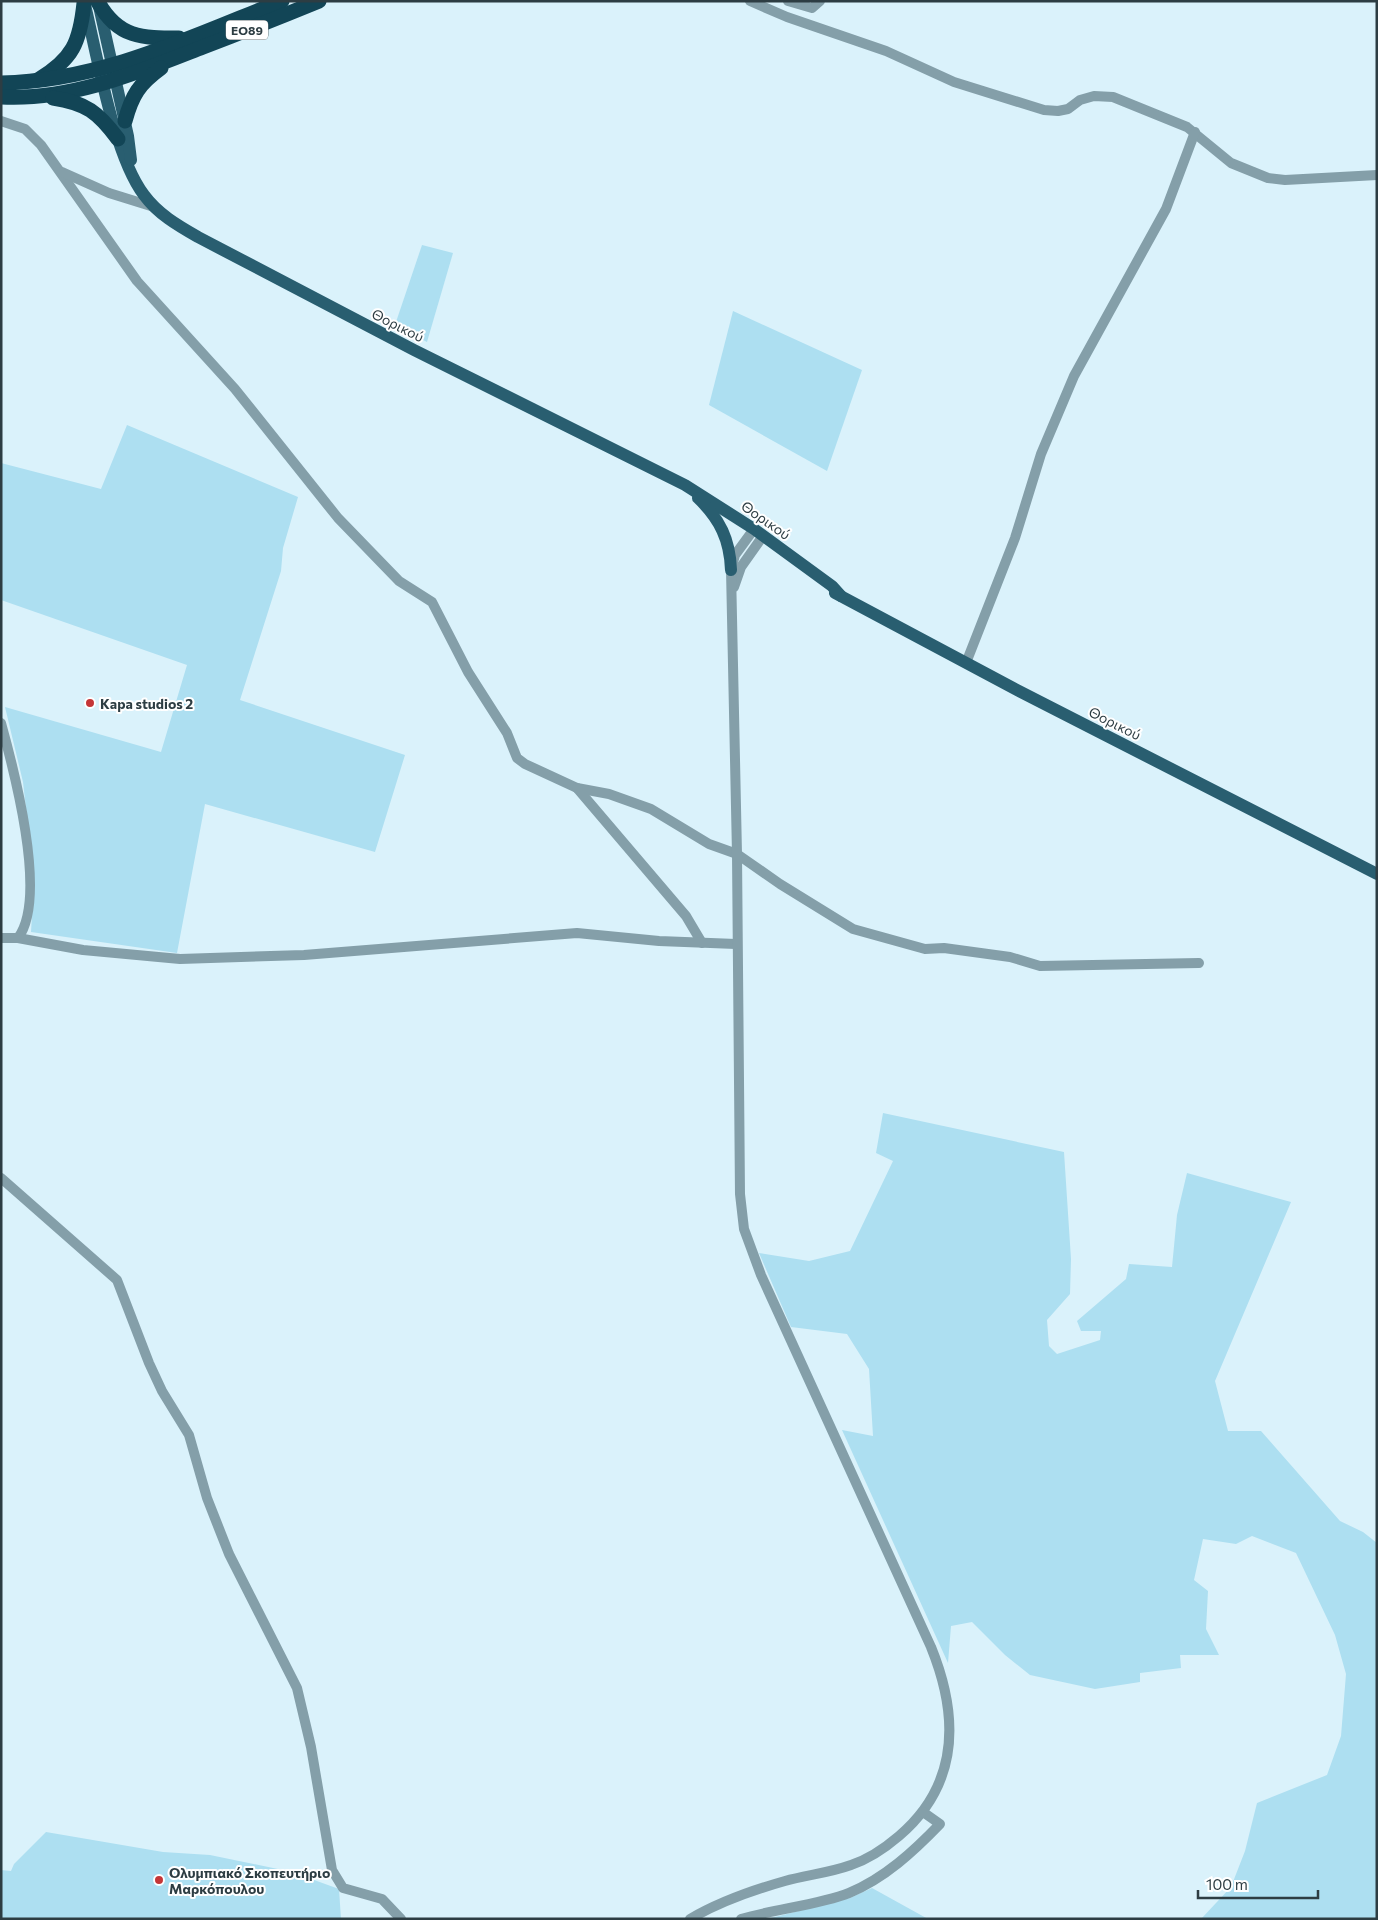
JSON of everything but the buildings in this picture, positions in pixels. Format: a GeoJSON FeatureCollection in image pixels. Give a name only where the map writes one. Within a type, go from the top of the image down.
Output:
{"type":"FeatureCollection","features":[{"type":"Feature","properties":{"kind":"highway","name":"ΕΟ89"},"geometry":{"type":"LineString","coordinates":[[108,74],[188,38],[282,1]]}},
{"type":"Feature","properties":{"kind":"highway","name":"ΕΟ89"},"geometry":{"type":"LineString","coordinates":[[1,97],[174,59],[319,1]]}},
{"type":"Feature","properties":{"kind":"highway"},"geometry":{"type":"LineString","coordinates":[[118,138],[103,118],[87,106],[35,89],[73,50],[81,33],[91,2],[114,24],[130,34],[145,38],[188,38]]}},
{"type":"Feature","properties":{"kind":"highway"},"geometry":{"type":"LineString","coordinates":[[125,121],[131,101],[140,84],[174,59]]}},
{"type":"Feature","properties":{"kind":"highway","name":"ΕΟ89"},"geometry":{"type":"LineString","coordinates":[[1,83],[35,89]]}},
{"type":"Feature","properties":{"kind":"main road"},"geometry":{"type":"LineString","coordinates":[[91,2],[108,74]]}},
{"type":"Feature","properties":{"kind":"main road","name":"Θορικού"},"geometry":{"type":"LineString","coordinates":[[108,74],[125,121],[132,174]]}},
{"type":"Feature","properties":{"kind":"main road","name":"Θορικού"},"geometry":{"type":"LineString","coordinates":[[108,74],[118,138],[132,174],[142,193],[154,207],[177,225],[414,350],[669,477],[714,502],[828,590],[1377,874]]}},
{"type":"Feature","properties":{"kind":"main road","name":"Θορικού"},"geometry":{"type":"LineString","coordinates":[[669,477],[756,536]]}},
{"type":"Feature","properties":{"kind":"main road"},"geometry":{"type":"LineString","coordinates":[[698,498],[710,510],[723,530],[730,554],[731,570]]}},
{"type":"Feature","properties":{"kind":"street"},"geometry":{"type":"LineString","coordinates":[[750,1],[886,51],[954,82],[1008,100],[1058,111],[1068,109],[1080,100],[1094,96],[1113,97],[1196,132],[1231,163],[1253,174],[1285,180],[1377,175]]}},
{"type":"Feature","properties":{"kind":"street"},"geometry":{"type":"LineString","coordinates":[[788,1],[812,8],[820,1]]}},
{"type":"Feature","properties":{"kind":"street"},"geometry":{"type":"LineString","coordinates":[[1,121],[25,129],[40,145],[138,281],[235,389],[338,518],[399,580],[432,602],[468,672],[508,733],[517,758],[577,788],[609,794],[651,810],[709,844],[737,854],[780,884],[853,929],[925,949],[944,948],[1010,956],[1040,966],[1199,963]]}},
{"type":"Feature","properties":{"kind":"street"},"geometry":{"type":"LineString","coordinates":[[966,663],[1016,538],[1041,454],[1074,376],[1166,209],[1196,132]]}},
{"type":"Feature","properties":{"kind":"street"},"geometry":{"type":"LineString","coordinates":[[60,171],[109,193],[154,207]]}},
{"type":"Feature","properties":{"kind":"street"},"geometry":{"type":"LineString","coordinates":[[690,1919],[749,1893],[786,1880],[850,1866],[868,1858],[899,1836],[923,1812],[938,1786],[948,1758],[950,1739],[948,1700],[941,1670],[761,1275],[744,1230],[740,1194],[736,944],[737,854],[731,570],[735,555],[756,536]]}},
{"type":"Feature","properties":{"kind":"street"},"geometry":{"type":"LineString","coordinates":[[733,596],[742,567],[756,536]]}},
{"type":"Feature","properties":{"kind":"street"},"geometry":{"type":"LineString","coordinates":[[1,723],[25,817],[29,868],[26,928],[18,938]]}},
{"type":"Feature","properties":{"kind":"street"},"geometry":{"type":"LineString","coordinates":[[577,788],[686,916],[702,943]]}},
{"type":"Feature","properties":{"kind":"street"},"geometry":{"type":"LineString","coordinates":[[1,938],[18,938],[83,950],[180,959],[304,956],[577,933],[736,944]]}},
{"type":"Feature","properties":{"kind":"street"},"geometry":{"type":"LineString","coordinates":[[1,1178],[117,1280],[149,1363],[162,1390],[189,1435],[207,1498],[229,1554],[297,1688],[311,1747],[332,1870],[343,1888],[382,1899],[401,1919]]}},
{"type":"Feature","properties":{"kind":"street"},"geometry":{"type":"LineString","coordinates":[[741,1919],[849,1893],[875,1879],[910,1855],[940,1824],[923,1812]]}},
{"type":"Feature","properties":{"kind":"shaded area"},"geometry":{"type":"Polygon","coordinates":[[[422,245],[453,253],[427,342],[395,325],[422,245]]]}},
{"type":"Feature","properties":{"kind":"shaded area"},"geometry":{"type":"Polygon","coordinates":[[[733,311],[862,370],[827,471],[709,405],[733,311]]]}},
{"type":"Feature","properties":{"kind":"shaded area"},"geometry":{"type":"Polygon","coordinates":[[[127,425],[298,497],[283,548],[281,571],[240,700],[405,755],[375,852],[205,804],[177,953],[31,932],[34,880],[23,782],[5,707],[161,752],[187,665],[1,600],[1,463],[101,489],[127,425]]]}},
{"type":"Feature","properties":{"kind":"shaded area"},"geometry":{"type":"Polygon","coordinates":[[[883,1113],[1064,1152],[1071,1259],[1070,1294],[1047,1320],[1049,1346],[1057,1354],[1100,1340],[1101,1331],[1081,1331],[1077,1321],[1126,1279],[1129,1264],[1172,1267],[1177,1215],[1187,1173],[1291,1202],[1215,1381],[1228,1431],[1261,1431],[1340,1521],[1363,1532],[1377,1543],[1377,1919],[1201,1919],[1231,1887],[1245,1851],[1257,1803],[1327,1775],[1341,1736],[1346,1674],[1335,1635],[1296,1553],[1252,1536],[1236,1544],[1203,1539],[1194,1580],[1208,1591],[1206,1629],[1219,1655],[1180,1655],[1181,1668],[1140,1673],[1140,1682],[1095,1689],[1030,1675],[1005,1655],[972,1622],[951,1626],[948,1663],[842,1430],[873,1436],[869,1369],[847,1334],[791,1327],[759,1253],[809,1261],[850,1251],[893,1161],[876,1153],[883,1113]]]}},
{"type":"Feature","properties":{"kind":"shaded area","name":"Ολυμπιακό Σκοπευτήριο Μαρκόπουλου"},"geometry":{"type":"Polygon","coordinates":[[[46,1832],[163,1852],[210,1855],[292,1872],[339,1889],[341,1919],[1,1919],[1,1870],[11,1871],[14,1864],[46,1832]]]}},
{"type":"Feature","properties":{"kind":"shaded area"},"geometry":{"type":"Polygon","coordinates":[[[872,1888],[928,1919],[767,1919],[850,1898],[872,1888]]]}},
{"type":"Feature","properties":{"kind":"place","name":"Kapa studios 2"},"geometry":{"type":"Point","coordinates":[90,703]}},
{"type":"Feature","properties":{"kind":"place","name":"Ολυμπιακό Σκοπευτήριο Μαρκόπουλου"},"geometry":{"type":"Point","coordinates":[159,1880]}}]}
